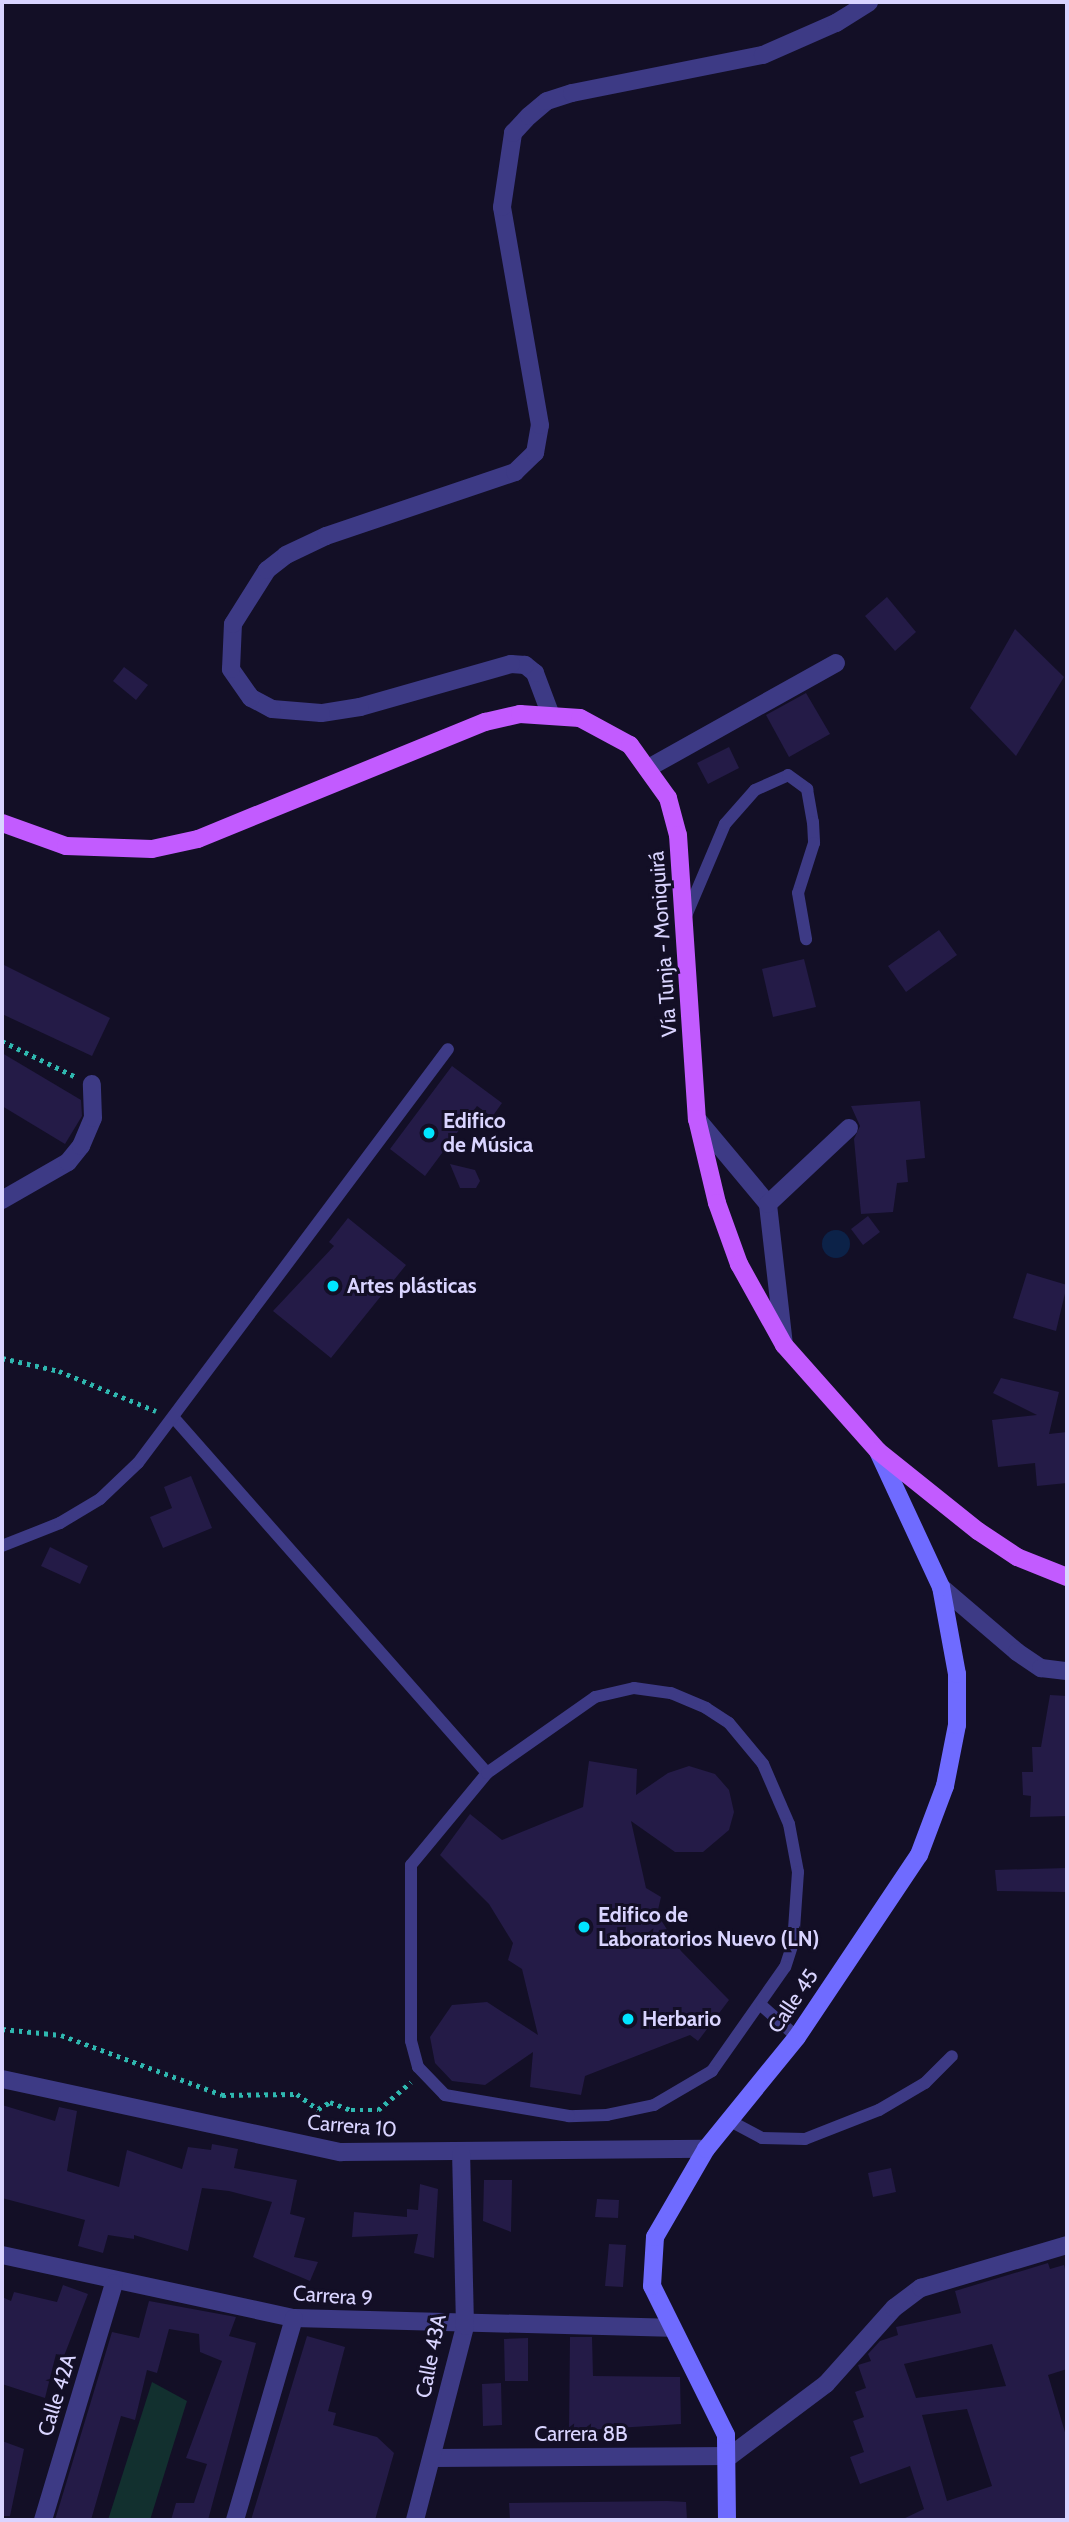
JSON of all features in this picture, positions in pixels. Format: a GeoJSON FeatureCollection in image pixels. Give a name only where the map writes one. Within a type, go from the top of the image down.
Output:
{"type":"FeatureCollection","features":[{"type":"Feature","properties":{"kind":"main road","name":"Vía Tunja - Moniquirá"},"geometry":{"type":"LineString","coordinates":[[2,823],[66,846],[152,849],[198,839],[485,722],[550,713],[603,728],[650,767],[668,798],[678,835],[686,916],[697,1119],[716,1203],[739,1264],[784,1345],[878,1451],[978,1531],[1017,1557],[1067,1577]]}},
{"type":"Feature","properties":{"kind":"street"},"geometry":{"type":"LineString","coordinates":[[550,713],[535,673],[525,664],[511,664],[360,707],[321,713],[272,709],[251,698],[231,669],[233,624],[267,570],[286,555],[326,536],[515,472],[535,453],[540,425],[502,206],[513,133],[529,116],[547,101],[572,93],[763,55],[826,28],[869,2]]}},
{"type":"Feature","properties":{"kind":"street"},"geometry":{"type":"LineString","coordinates":[[650,767],[836,663]]}},
{"type":"Feature","properties":{"kind":"street"},"geometry":{"type":"LineString","coordinates":[[2,1200],[68,1162],[81,1146],[93,1118],[92,1084]]}},
{"type":"Feature","properties":{"kind":"street"},"geometry":{"type":"LineString","coordinates":[[697,1119],[768,1204],[784,1345]]}},
{"type":"Feature","properties":{"kind":"street"},"geometry":{"type":"LineString","coordinates":[[768,1204],[849,1128]]}},
{"type":"Feature","properties":{"kind":"street","name":"Calle 45"},"geometry":{"type":"LineString","coordinates":[[727,2520],[730,2456],[712,2404],[668,2328],[652,2286],[655,2237],[706,2149],[732,2122],[797,2037],[919,1855],[945,1786],[957,1725],[957,1674],[941,1587],[878,1451]]}},
{"type":"Feature","properties":{"kind":"street"},"geometry":{"type":"LineString","coordinates":[[941,1587],[1017,1652],[1041,1668],[1067,1671]]}},
{"type":"Feature","properties":{"kind":"street","name":"Carrera 10"},"geometry":{"type":"LineString","coordinates":[[2,2079],[302,2146],[341,2152],[461,2154],[706,2149]]}},
{"type":"Feature","properties":{"kind":"street","name":"Calle 43A"},"geometry":{"type":"LineString","coordinates":[[419,2514],[464,2326],[461,2154]]}},
{"type":"Feature","properties":{"kind":"street"},"geometry":{"type":"LineString","coordinates":[[730,2456],[826,2384],[894,2308],[921,2288],[1067,2245]]}},
{"type":"Feature","properties":{"kind":"street","name":"Carrera 9"},"geometry":{"type":"LineString","coordinates":[[2,2255],[114,2283],[294,2318],[464,2326],[668,2328]]}},
{"type":"Feature","properties":{"kind":"street","name":"Calle 42A"},"geometry":{"type":"LineString","coordinates":[[43,2520],[114,2283]]}},
{"type":"Feature","properties":{"kind":"street"},"geometry":{"type":"LineString","coordinates":[[236,2520],[294,2318]]}},
{"type":"Feature","properties":{"kind":"street","name":"Carrera 8B"},"geometry":{"type":"LineString","coordinates":[[432,2458],[730,2456]]}},
{"type":"Feature","properties":{"kind":"lane"},"geometry":{"type":"LineString","coordinates":[[686,916],[725,824],[755,790],[788,775],[807,789],[813,822],[814,844],[798,893],[806,939]]}},
{"type":"Feature","properties":{"kind":"lane"},"geometry":{"type":"LineString","coordinates":[[2,1546],[60,1523],[100,1499],[173,1418],[448,1049]]}},
{"type":"Feature","properties":{"kind":"lane"},"geometry":{"type":"LineString","coordinates":[[173,1418],[487,1773]]}},
{"type":"Feature","properties":{"kind":"lane"},"geometry":{"type":"LineString","coordinates":[[614,1691],[671,1693],[729,1723],[750,1744],[775,1787],[798,1872],[793,1943],[762,2006],[712,2071],[681,2094],[632,2111],[569,2116],[472,2103],[435,2088],[418,2067],[411,2041],[409,1873],[415,1857],[487,1773],[574,1711],[614,1691]]}},
{"type":"Feature","properties":{"kind":"lane"},"geometry":{"type":"LineString","coordinates":[[762,2006],[797,2037]]}},
{"type":"Feature","properties":{"kind":"lane"},"geometry":{"type":"LineString","coordinates":[[732,2122],[762,2138],[805,2139],[879,2110],[925,2083],[952,2056]]}},
{"type":"Feature","properties":{"kind":"path"},"geometry":{"type":"LineString","coordinates":[[2,1041],[92,1084]]}},
{"type":"Feature","properties":{"kind":"path"},"geometry":{"type":"LineString","coordinates":[[2,1358],[59,1371],[173,1418]]}},
{"type":"Feature","properties":{"kind":"path"},"geometry":{"type":"LineString","coordinates":[[2,2029],[61,2035],[222,2095],[298,2094],[318,2109],[330,2102],[351,2110],[378,2110],[411,2082]]}},
{"type":"Feature","properties":{"kind":"green space"},"geometry":{"type":"Polygon","coordinates":[[[152,2382],[187,2401],[150,2520],[108,2520],[152,2382]]]}},
{"type":"Feature","properties":{"kind":"water"},"geometry":{"type":"Polygon","coordinates":[[[836,1230],[846,1234],[850,1244],[846,1254],[836,1258],[826,1254],[822,1244],[826,1234],[836,1230]]]}},
{"type":"Feature","properties":{"kind":"building"},"geometry":{"type":"Polygon","coordinates":[[[887,597],[916,632],[895,651],[865,616],[887,597]]]}},
{"type":"Feature","properties":{"kind":"building"},"geometry":{"type":"Polygon","coordinates":[[[1015,629],[1064,677],[1016,756],[970,708],[1015,629]]]}},
{"type":"Feature","properties":{"kind":"building"},"geometry":{"type":"Polygon","coordinates":[[[124,667],[148,685],[136,700],[113,681],[124,667]]]}},
{"type":"Feature","properties":{"kind":"building"},"geometry":{"type":"Polygon","coordinates":[[[806,693],[830,734],[789,757],[766,715],[806,693]]]}},
{"type":"Feature","properties":{"kind":"building"},"geometry":{"type":"Polygon","coordinates":[[[729,747],[739,768],[708,784],[697,763],[729,747]]]}},
{"type":"Feature","properties":{"kind":"building"},"geometry":{"type":"Polygon","coordinates":[[[939,930],[957,955],[906,992],[888,966],[939,930]]]}},
{"type":"Feature","properties":{"kind":"building"},"geometry":{"type":"Polygon","coordinates":[[[804,959],[816,1007],[773,1017],[762,969],[804,959]]]}},
{"type":"Feature","properties":{"kind":"building"},"geometry":{"type":"Polygon","coordinates":[[[2,964],[110,1018],[92,1056],[2,1014],[2,964]]]}},
{"type":"Feature","properties":{"kind":"building"},"geometry":{"type":"Polygon","coordinates":[[[2,1053],[81,1100],[82,1116],[65,1144],[2,1106],[2,1053]]]}},
{"type":"Feature","properties":{"kind":"building","name":"Edifico de Música"},"geometry":{"type":"Polygon","coordinates":[[[452,1066],[502,1103],[492,1117],[477,1106],[425,1176],[390,1149],[452,1066]]]}},
{"type":"Feature","properties":{"kind":"building"},"geometry":{"type":"Polygon","coordinates":[[[920,1101],[925,1158],[906,1160],[908,1182],[897,1183],[893,1212],[861,1214],[854,1139],[860,1126],[851,1106],[920,1101]]]}},
{"type":"Feature","properties":{"kind":"building"},"geometry":{"type":"Polygon","coordinates":[[[450,1164],[475,1170],[480,1181],[476,1188],[460,1188],[450,1164]]]}},
{"type":"Feature","properties":{"kind":"building"},"geometry":{"type":"Polygon","coordinates":[[[868,1216],[880,1232],[863,1245],[851,1229],[868,1216]]]}},
{"type":"Feature","properties":{"kind":"building","name":"Artes plásticas"},"geometry":{"type":"Polygon","coordinates":[[[348,1218],[406,1265],[331,1358],[273,1311],[334,1246],[329,1242],[348,1218]]]}},
{"type":"Feature","properties":{"kind":"building"},"geometry":{"type":"Polygon","coordinates":[[[1027,1273],[1067,1285],[1056,1331],[1013,1318],[1027,1273]]]}},
{"type":"Feature","properties":{"kind":"building"},"geometry":{"type":"Polygon","coordinates":[[[1001,1378],[1059,1392],[1049,1434],[1067,1432],[1067,1483],[1037,1486],[1035,1463],[998,1467],[992,1420],[1037,1415],[993,1393],[1001,1378]]]}},
{"type":"Feature","properties":{"kind":"building"},"geometry":{"type":"Polygon","coordinates":[[[191,1476],[212,1528],[163,1548],[150,1517],[172,1508],[164,1487],[191,1476]]]}},
{"type":"Feature","properties":{"kind":"building"},"geometry":{"type":"Polygon","coordinates":[[[50,1547],[88,1566],[80,1584],[41,1566],[50,1547]]]}},
{"type":"Feature","properties":{"kind":"building"},"geometry":{"type":"Polygon","coordinates":[[[1050,1695],[1067,1696],[1067,1816],[1030,1817],[1031,1796],[1023,1795],[1022,1772],[1033,1772],[1032,1747],[1041,1747],[1050,1695]]]}},
{"type":"Feature","properties":{"kind":"building","name":"Edifico de Laboratorios Nuevo (LN)"},"geometry":{"type":"Polygon","coordinates":[[[589,1761],[637,1769],[636,1795],[668,1773],[689,1766],[715,1774],[729,1790],[734,1812],[729,1830],[703,1852],[675,1852],[631,1821],[646,1888],[661,1897],[657,1914],[681,1951],[729,2000],[698,2041],[690,2035],[585,2076],[581,2095],[530,2087],[533,2052],[485,2085],[452,2081],[435,2063],[430,2037],[452,2005],[487,2002],[538,2035],[522,1969],[508,1960],[513,1943],[489,1904],[440,1855],[470,1814],[502,1840],[583,1807],[589,1761]]]}},
{"type":"Feature","properties":{"kind":"building"},"geometry":{"type":"Polygon","coordinates":[[[1067,1868],[1067,1892],[997,1891],[995,1870],[1067,1868]]]}},
{"type":"Feature","properties":{"kind":"building"},"geometry":{"type":"Polygon","coordinates":[[[2,2105],[55,2121],[59,2107],[77,2111],[67,2171],[119,2187],[127,2150],[182,2169],[188,2147],[211,2150],[212,2144],[238,2149],[234,2168],[297,2180],[290,2214],[305,2218],[294,2257],[318,2262],[310,2281],[253,2257],[272,2202],[229,2191],[202,2188],[188,2251],[134,2235],[134,2239],[108,2235],[103,2253],[78,2246],[85,2220],[2,2198],[2,2105]]]}},
{"type":"Feature","properties":{"kind":"building"},"geometry":{"type":"Polygon","coordinates":[[[891,2168],[896,2192],[873,2197],[868,2173],[891,2168]]]}},
{"type":"Feature","properties":{"kind":"building"},"geometry":{"type":"Polygon","coordinates":[[[484,2180],[512,2180],[511,2232],[483,2221],[484,2180]]]}},
{"type":"Feature","properties":{"kind":"building"},"geometry":{"type":"Polygon","coordinates":[[[420,2184],[438,2189],[434,2258],[414,2253],[418,2234],[352,2237],[354,2212],[407,2217],[407,2209],[418,2210],[420,2184]]]}},
{"type":"Feature","properties":{"kind":"building"},"geometry":{"type":"Polygon","coordinates":[[[597,2199],[619,2200],[618,2218],[595,2217],[597,2199]]]}},
{"type":"Feature","properties":{"kind":"building"},"geometry":{"type":"Polygon","coordinates":[[[609,2244],[626,2245],[623,2287],[605,2286],[609,2244]]]}},
{"type":"Feature","properties":{"kind":"building"},"geometry":{"type":"Polygon","coordinates":[[[1048,2263],[1050,2269],[1064,2265],[1067,2277],[1067,2369],[1048,2375],[1067,2439],[1067,2520],[901,2520],[924,2509],[910,2466],[860,2484],[850,2457],[864,2452],[853,2421],[864,2417],[855,2392],[866,2388],[858,2365],[871,2361],[868,2354],[880,2341],[898,2335],[896,2327],[961,2313],[955,2291],[1048,2263]],[[992,2344],[904,2364],[916,2398],[1006,2386],[992,2344]],[[967,2409],[922,2415],[947,2501],[992,2486],[967,2409]]]}},
{"type":"Feature","properties":{"kind":"building"},"geometry":{"type":"Polygon","coordinates":[[[63,2285],[88,2294],[64,2356],[56,2354],[45,2398],[2,2384],[2,2297],[11,2301],[14,2292],[57,2302],[63,2285]]]}},
{"type":"Feature","properties":{"kind":"building"},"geometry":{"type":"Polygon","coordinates":[[[149,2301],[236,2317],[229,2336],[256,2343],[208,2520],[171,2520],[176,2503],[194,2503],[207,2464],[186,2458],[222,2361],[200,2352],[199,2334],[169,2329],[157,2373],[147,2370],[135,2420],[121,2416],[91,2520],[55,2520],[112,2332],[139,2338],[149,2301]]]}},
{"type":"Feature","properties":{"kind":"building"},"geometry":{"type":"Polygon","coordinates":[[[307,2336],[345,2347],[328,2411],[336,2413],[333,2425],[377,2437],[394,2453],[375,2520],[251,2520],[307,2336]]]}},
{"type":"Feature","properties":{"kind":"building"},"geometry":{"type":"Polygon","coordinates":[[[570,2337],[592,2337],[593,2376],[680,2377],[681,2424],[569,2431],[570,2337]]]}},
{"type":"Feature","properties":{"kind":"building"},"geometry":{"type":"Polygon","coordinates":[[[528,2338],[528,2381],[505,2381],[504,2339],[528,2338]]]}},
{"type":"Feature","properties":{"kind":"building"},"geometry":{"type":"Polygon","coordinates":[[[501,2383],[502,2425],[483,2426],[482,2384],[501,2383]]]}},
{"type":"Feature","properties":{"kind":"building"},"geometry":{"type":"Polygon","coordinates":[[[2,2441],[24,2449],[10,2516],[2,2516],[2,2441]]]}},
{"type":"Feature","properties":{"kind":"building"},"geometry":{"type":"Polygon","coordinates":[[[686,2502],[687,2520],[510,2520],[509,2503],[686,2502]]]}},
{"type":"Feature","properties":{"kind":"place","name":"Edifico de Música"},"geometry":{"type":"Point","coordinates":[429,1133]}},
{"type":"Feature","properties":{"kind":"place","name":"Artes plásticas"},"geometry":{"type":"Point","coordinates":[333,1286]}},
{"type":"Feature","properties":{"kind":"place","name":"Edifico de Laboratorios Nuevo (LN)"},"geometry":{"type":"Point","coordinates":[584,1927]}},
{"type":"Feature","properties":{"kind":"place","name":"Herbario"},"geometry":{"type":"Point","coordinates":[628,2019]}}]}
